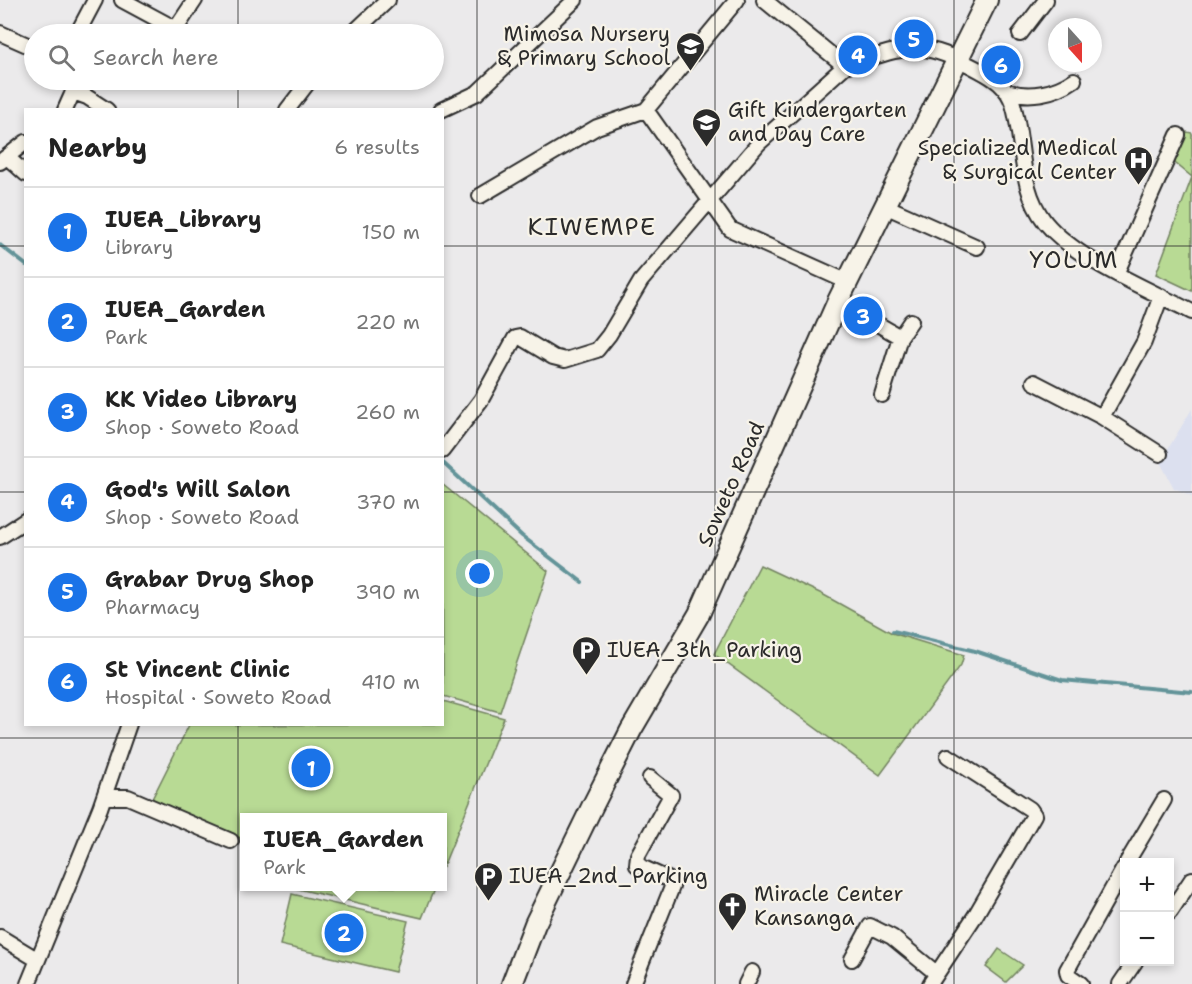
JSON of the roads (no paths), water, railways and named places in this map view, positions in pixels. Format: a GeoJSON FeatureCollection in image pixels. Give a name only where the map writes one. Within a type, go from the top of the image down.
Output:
{"type":"FeatureCollection","features":[{"type":"Feature","properties":{"kind":"street"},"geometry":{"type":"LineString","coordinates":[[82,24],[95,0]]}},
{"type":"Feature","properties":{"kind":"street"},"geometry":{"type":"LineString","coordinates":[[122,0],[167,24]]}},
{"type":"Feature","properties":{"kind":"street"},"geometry":{"type":"LineString","coordinates":[[179,24],[195,0]]}},
{"type":"Feature","properties":{"kind":"street"},"geometry":{"type":"LineString","coordinates":[[363,24],[388,0]]}},
{"type":"Feature","properties":{"kind":"street"},"geometry":{"type":"LineString","coordinates":[[444,109],[477,93],[575,0]]}},
{"type":"Feature","properties":{"kind":"street"},"geometry":{"type":"LineString","coordinates":[[480,196],[597,126],[646,110],[736,0]]}},
{"type":"Feature","properties":{"kind":"street"},"geometry":{"type":"LineString","coordinates":[[764,0],[845,66]]}},
{"type":"Feature","properties":{"kind":"street","name":"Soweto Road"},"geometry":{"type":"LineString","coordinates":[[512,984],[535,924],[592,807],[631,730],[699,614],[838,301],[987,0]]}},
{"type":"Feature","properties":{"kind":"street"},"geometry":{"type":"LineString","coordinates":[[1020,34],[1046,0]]}},
{"type":"Feature","properties":{"kind":"street"},"geometry":{"type":"LineString","coordinates":[[0,33],[24,44]]}},
{"type":"Feature","properties":{"kind":"street"},"geometry":{"type":"LineString","coordinates":[[444,448],[481,400],[515,338],[520,337],[553,357],[565,360],[597,350],[609,335],[641,281],[759,143],[845,66],[906,48],[927,48],[958,59],[998,80],[1012,104],[1025,179],[1035,205],[1046,222],[1074,249],[1192,312]]}},
{"type":"Feature","properties":{"kind":"street"},"geometry":{"type":"LineString","coordinates":[[1006,91],[1020,95],[1034,94],[1061,88],[1074,80]]}},
{"type":"Feature","properties":{"kind":"street"},"geometry":{"type":"LineString","coordinates":[[66,108],[70,90]]}},
{"type":"Feature","properties":{"kind":"street"},"geometry":{"type":"LineString","coordinates":[[77,90],[104,108]]}},
{"type":"Feature","properties":{"kind":"street"},"geometry":{"type":"LineString","coordinates":[[288,108],[302,90]]}},
{"type":"Feature","properties":{"kind":"street"},"geometry":{"type":"LineString","coordinates":[[646,110],[730,229],[848,282]]}},
{"type":"Feature","properties":{"kind":"street"},"geometry":{"type":"LineString","coordinates":[[1117,272],[1178,135]]}},
{"type":"Feature","properties":{"kind":"street"},"geometry":{"type":"LineString","coordinates":[[24,144],[4,159],[24,173]]}},
{"type":"Feature","properties":{"kind":"street"},"geometry":{"type":"LineString","coordinates":[[885,206],[976,247]]}},
{"type":"Feature","properties":{"kind":"street"},"geometry":{"type":"LineString","coordinates":[[1102,417],[1144,342],[1161,296]]}},
{"type":"Feature","properties":{"kind":"street"},"geometry":{"type":"LineString","coordinates":[[838,301],[900,337]]}},
{"type":"Feature","properties":{"kind":"street"},"geometry":{"type":"LineString","coordinates":[[882,395],[900,337],[911,321]]}},
{"type":"Feature","properties":{"kind":"street"},"geometry":{"type":"LineString","coordinates":[[1034,382],[1102,417],[1160,454]]}},
{"type":"Feature","properties":{"kind":"street"},"geometry":{"type":"LineString","coordinates":[[0,537],[24,521]]}},
{"type":"Feature","properties":{"kind":"street"},"geometry":{"type":"LineString","coordinates":[[28,984],[104,797],[128,726]]}},
{"type":"Feature","properties":{"kind":"street"},"geometry":{"type":"LineString","coordinates":[[852,958],[870,926],[892,937],[933,979],[975,916],[1034,815],[1030,809],[948,756]]}},
{"type":"Feature","properties":{"kind":"street"},"geometry":{"type":"LineString","coordinates":[[633,984],[672,887],[670,880],[637,865],[638,855],[671,795],[650,777]]}},
{"type":"Feature","properties":{"kind":"street"},"geometry":{"type":"LineString","coordinates":[[104,797],[128,797],[231,841]]}},
{"type":"Feature","properties":{"kind":"street"},"geometry":{"type":"LineString","coordinates":[[1130,858],[1164,800]]}},
{"type":"Feature","properties":{"kind":"street"},"geometry":{"type":"LineString","coordinates":[[1081,984],[1068,975],[1067,970],[1120,877]]}},
{"type":"Feature","properties":{"kind":"street"},"geometry":{"type":"LineString","coordinates":[[1174,906],[1192,879]]}},
{"type":"Feature","properties":{"kind":"street"},"geometry":{"type":"LineString","coordinates":[[0,937],[38,960]]}},
{"type":"Feature","properties":{"kind":"street"},"geometry":{"type":"LineString","coordinates":[[1120,984],[1132,966]]}},
{"type":"Feature","properties":{"kind":"waterway"},"geometry":{"type":"LineString","coordinates":[[0,245],[24,263]]}},
{"type":"Feature","properties":{"kind":"waterway"},"geometry":{"type":"LineString","coordinates":[[444,464],[522,536],[582,582]]}},
{"type":"Feature","properties":{"kind":"waterway"},"geometry":{"type":"LineString","coordinates":[[893,631],[975,651],[1062,680],[1192,692]]}},
{"type":"Feature","properties":{"kind":"place","name":"Grabar Drug Shop"},"geometry":{"type":"Point","coordinates":[914,39]}},
{"type":"Feature","properties":{"kind":"place","name":"God's Will Salon"},"geometry":{"type":"Point","coordinates":[858,55]}},
{"type":"Feature","properties":{"kind":"place","name":"St Vincent Clinic"},"geometry":{"type":"Point","coordinates":[1001,65]}},
{"type":"Feature","properties":{"kind":"place","name":"Mimosa Nursery & Primary School"},"geometry":{"type":"Point","coordinates":[691,72]}},
{"type":"Feature","properties":{"kind":"place","name":"Gift Kindergarten and Day Care"},"geometry":{"type":"Point","coordinates":[707,148]}},
{"type":"Feature","properties":{"kind":"place","name":"Specialized Medical & Surgical Center"},"geometry":{"type":"Point","coordinates":[1138,186]}},
{"type":"Feature","properties":{"kind":"place","name":"KK Video Library"},"geometry":{"type":"Point","coordinates":[863,316]}},
{"type":"Feature","properties":{"kind":"place","name":"IUEA_3th_Parking"},"geometry":{"type":"Point","coordinates":[586,676]}},
{"type":"Feature","properties":{"kind":"place","name":"IUEA_Library"},"geometry":{"type":"Point","coordinates":[311,768]}},
{"type":"Feature","properties":{"kind":"place","name":"IUEA_2nd_Parking"},"geometry":{"type":"Point","coordinates":[488,902]}},
{"type":"Feature","properties":{"kind":"place","name":"Miracle Center Kansanga"},"geometry":{"type":"Point","coordinates":[733,932]}},
{"type":"Feature","properties":{"kind":"place","name":"IUEA_Garden"},"geometry":{"type":"Point","coordinates":[344,933]}},
{"type":"Feature","properties":{"kind":"district","name":"KIWEMPE"},"geometry":{"type":"Point","coordinates":[592,227]}},
{"type":"Feature","properties":{"kind":"district","name":"YOLUM"},"geometry":{"type":"Point","coordinates":[1074,260]}}]}
